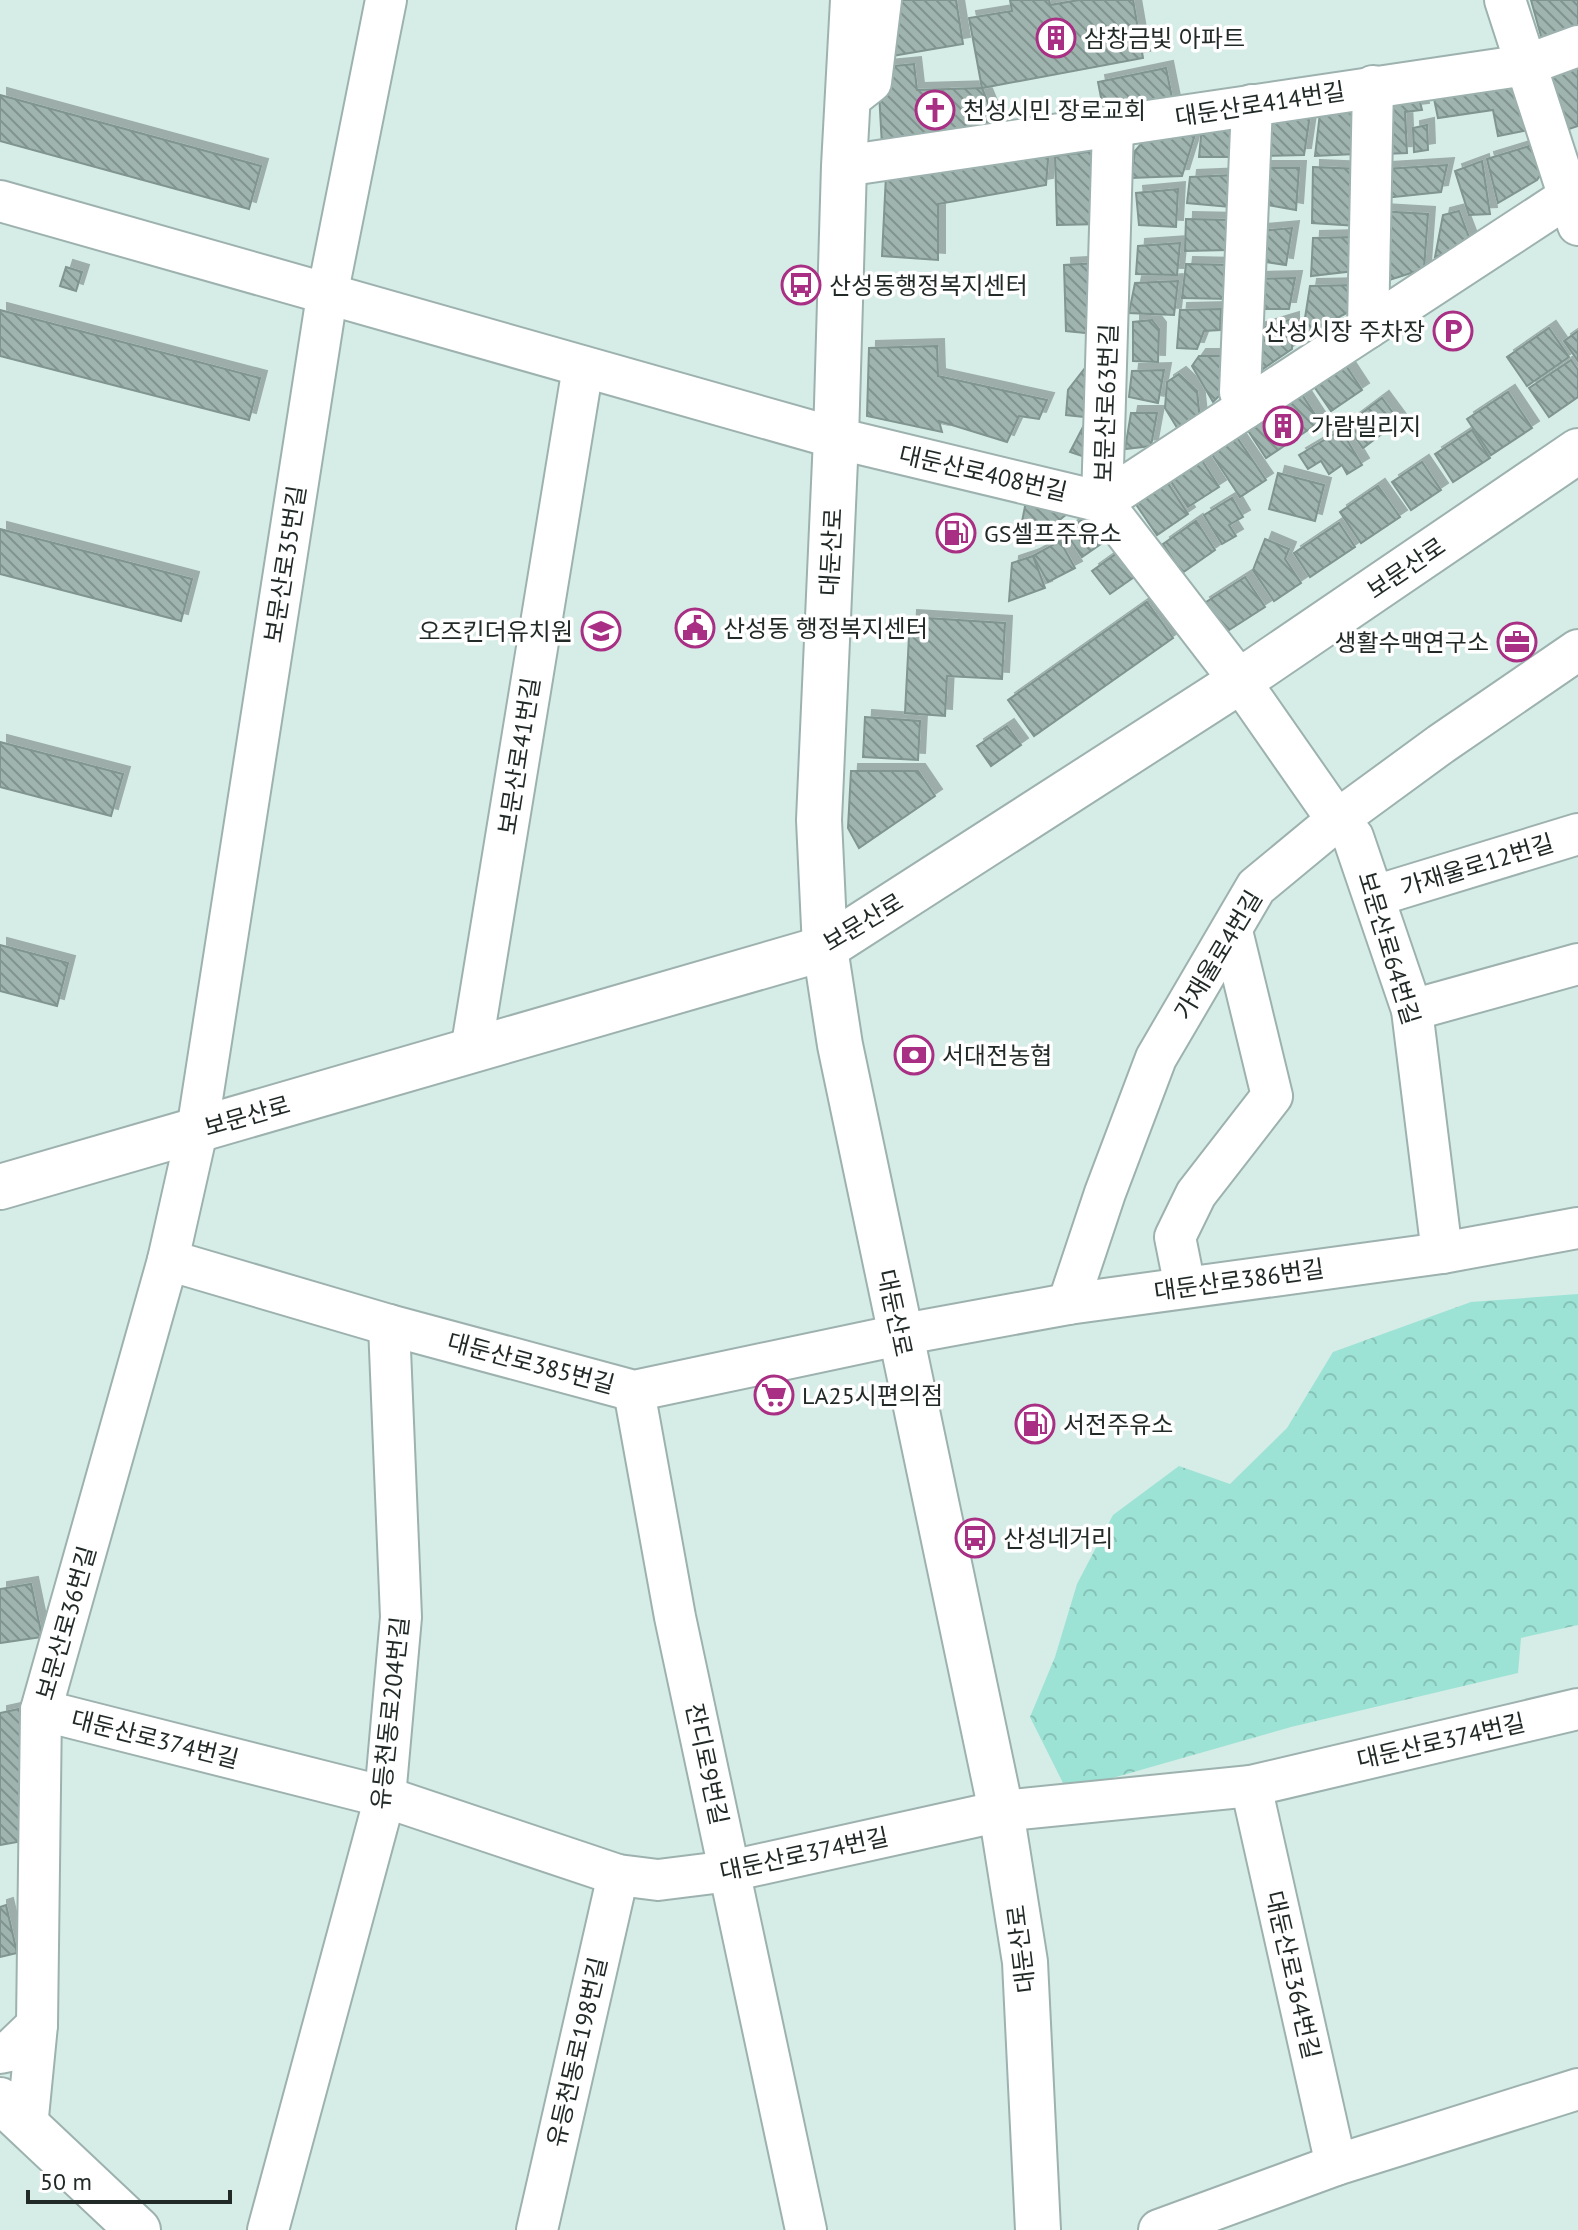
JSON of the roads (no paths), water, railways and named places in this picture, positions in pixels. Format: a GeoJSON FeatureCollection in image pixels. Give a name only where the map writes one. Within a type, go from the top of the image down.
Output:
{"type":"FeatureCollection","features":[{"type":"Feature","properties":{"kind":"main road","name":"대둔산로"},"geometry":{"type":"LineString","coordinates":[[853,0],[819,820],[825,948],[840,1045],[899,1335],[1001,1811],[1025,1962],[1038,2230]]}},
{"type":"Feature","properties":{"kind":"main road","name":"보문산로"},"geometry":{"type":"LineString","coordinates":[[0,1187],[825,948],[1240,681],[1578,451]]}},
{"type":"Feature","properties":{"kind":"main road"},"geometry":{"type":"LineString","coordinates":[[14,2114],[138,2230]]}},
{"type":"Feature","properties":{"kind":"street","name":"보문산로35번길"},"geometry":{"type":"LineString","coordinates":[[197,1131],[327,296],[386,0]]}},
{"type":"Feature","properties":{"kind":"street"},"geometry":{"type":"LineString","coordinates":[[848,100],[871,82],[881,0]]}},
{"type":"Feature","properties":{"kind":"street"},"geometry":{"type":"LineString","coordinates":[[1102,502],[1368,328],[1573,211],[1511,66],[1505,0]]}},
{"type":"Feature","properties":{"kind":"street","name":"대둔산로414번길"},"geometry":{"type":"LineString","coordinates":[[844,166],[1511,66],[1578,46]]}},
{"type":"Feature","properties":{"kind":"street"},"geometry":{"type":"LineString","coordinates":[[1368,328],[1373,86]]}},
{"type":"Feature","properties":{"kind":"street"},"geometry":{"type":"LineString","coordinates":[[1246,408],[1240,392],[1252,105]]}},
{"type":"Feature","properties":{"kind":"street","name":"보문산로63번길"},"geometry":{"type":"LineString","coordinates":[[1113,126],[1102,502],[1240,681]]}},
{"type":"Feature","properties":{"kind":"street"},"geometry":{"type":"LineString","coordinates":[[0,201],[836,438]]}},
{"type":"Feature","properties":{"kind":"street","name":"보문산로41번길"},"geometry":{"type":"LineString","coordinates":[[471,1051],[583,367]]}},
{"type":"Feature","properties":{"kind":"street","name":"대둔산로408번길"},"geometry":{"type":"LineString","coordinates":[[836,438],[1102,502]]}},
{"type":"Feature","properties":{"kind":"street","name":"가재울로4번길"},"geometry":{"type":"LineString","coordinates":[[1068,1304],[1105,1193],[1156,1058],[1256,887],[1337,820],[1578,650]]}},
{"type":"Feature","properties":{"kind":"street","name":"보문산로64번길"},"geometry":{"type":"LineString","coordinates":[[1240,681],[1337,820],[1353,837],[1375,896],[1412,1010],[1442,1253]]}},
{"type":"Feature","properties":{"kind":"street","name":"가재울로12번길"},"geometry":{"type":"LineString","coordinates":[[1375,896],[1578,834]]}},
{"type":"Feature","properties":{"kind":"street"},"geometry":{"type":"LineString","coordinates":[[1185,1287],[1175,1237],[1196,1194],[1272,1096],[1232,931]]}},
{"type":"Feature","properties":{"kind":"street"},"geometry":{"type":"LineString","coordinates":[[1412,1010],[1578,964]]}},
{"type":"Feature","properties":{"kind":"street","name":"보문산로36번길"},"geometry":{"type":"LineString","coordinates":[[14,2114],[37,2025],[41,1710],[168,1260],[197,1131]]}},
{"type":"Feature","properties":{"kind":"street","name":"대둔산로386번길"},"geometry":{"type":"LineString","coordinates":[[899,1335],[1068,1304],[1442,1253],[1578,1228]]}},
{"type":"Feature","properties":{"kind":"street","name":"대둔산로385번길"},"geometry":{"type":"LineString","coordinates":[[168,1260],[389,1325],[634,1391],[899,1335]]}},
{"type":"Feature","properties":{"kind":"street","name":"유등천동로204번길"},"geometry":{"type":"LineString","coordinates":[[268,2230],[385,1797],[401,1617],[389,1325]]}},
{"type":"Feature","properties":{"kind":"street","name":"잔디로9번길"},"geometry":{"type":"LineString","coordinates":[[634,1391],[675,1617],[806,2230]]}},
{"type":"Feature","properties":{"kind":"street","name":"대둔산로374번길"},"geometry":{"type":"LineString","coordinates":[[41,1710],[385,1797],[618,1875],[658,1880],[730,1871],[1001,1811],[1251,1786],[1578,1709]]}},
{"type":"Feature","properties":{"kind":"street","name":"대둔산로364번길"},"geometry":{"type":"LineString","coordinates":[[1251,1786],[1336,2165]]}},
{"type":"Feature","properties":{"kind":"street","name":"유등천동로198번길"},"geometry":{"type":"LineString","coordinates":[[537,2230],[618,1875]]}},
{"type":"Feature","properties":{"kind":"street"},"geometry":{"type":"LineString","coordinates":[[0,2053],[10,2051],[37,2025]]}},
{"type":"Feature","properties":{"kind":"street"},"geometry":{"type":"LineString","coordinates":[[1159,2230],[1336,2165],[1578,2089]]}},
{"type":"Feature","properties":{"kind":"place","name":"삼창금빛 아파트"},"geometry":{"type":"Point","coordinates":[1056,38]}},
{"type":"Feature","properties":{"kind":"place","name":"천성시민 장로교회"},"geometry":{"type":"Point","coordinates":[935,110]}},
{"type":"Feature","properties":{"kind":"place","name":"산성동행정복지센터"},"geometry":{"type":"Point","coordinates":[801,285]}},
{"type":"Feature","properties":{"kind":"place","name":"산성시장 주차장"},"geometry":{"type":"Point","coordinates":[1453,331]}},
{"type":"Feature","properties":{"kind":"place","name":"가람빌리지"},"geometry":{"type":"Point","coordinates":[1283,426]}},
{"type":"Feature","properties":{"kind":"place","name":"GS셀프주유소"},"geometry":{"type":"Point","coordinates":[956,533]}},
{"type":"Feature","properties":{"kind":"place","name":"산성동 행정복지센터"},"geometry":{"type":"Point","coordinates":[695,628]}},
{"type":"Feature","properties":{"kind":"place","name":"오즈킨더유치원"},"geometry":{"type":"Point","coordinates":[601,631]}},
{"type":"Feature","properties":{"kind":"place","name":"생활수맥연구소"},"geometry":{"type":"Point","coordinates":[1517,642]}},
{"type":"Feature","properties":{"kind":"place","name":"서대전농협"},"geometry":{"type":"Point","coordinates":[914,1055]}},
{"type":"Feature","properties":{"kind":"place","name":"LA25시편의점"},"geometry":{"type":"Point","coordinates":[774,1395]}},
{"type":"Feature","properties":{"kind":"place","name":"서전주유소"},"geometry":{"type":"Point","coordinates":[1035,1424]}},
{"type":"Feature","properties":{"kind":"place","name":"산성네거리"},"geometry":{"type":"Point","coordinates":[975,1538]}}]}
